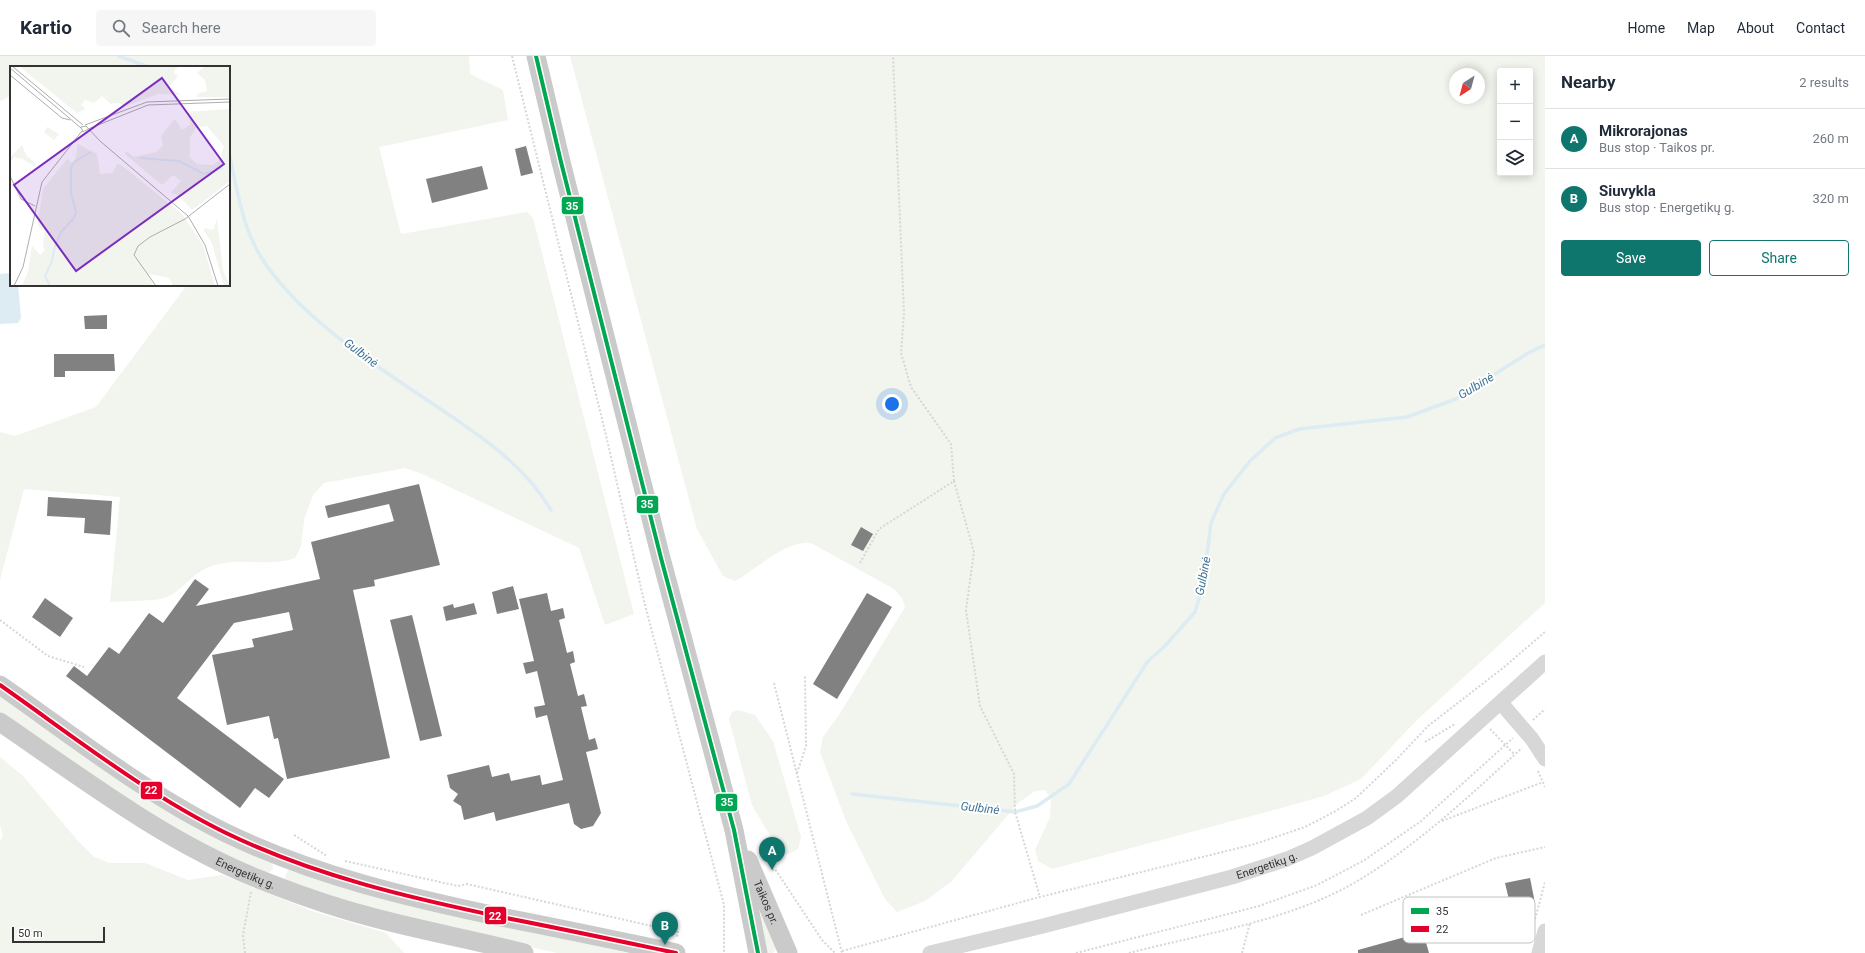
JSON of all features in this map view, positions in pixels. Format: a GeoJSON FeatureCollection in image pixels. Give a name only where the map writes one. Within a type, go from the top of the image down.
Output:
{"type":"FeatureCollection","features":[{"type":"Feature","properties":{"kind":"main road","name":"Taikos pr."},"geometry":{"type":"LineString","coordinates":[[536,56],[563,170],[661,558],[734,830],[758,953]]}},
{"type":"Feature","properties":{"kind":"main road"},"geometry":{"type":"LineString","coordinates":[[0,685],[143,785],[226,833],[285,859],[344,879],[420,899],[675,953]]}},
{"type":"Feature","properties":{"kind":"main road","name":"Energetikų g."},"geometry":{"type":"LineString","coordinates":[[0,722],[134,814],[220,862],[254,877],[319,902],[365,915],[524,953]]}},
{"type":"Feature","properties":{"kind":"main road","name":"Taikos pr."},"geometry":{"type":"LineString","coordinates":[[734,830],[788,953]]}},
{"type":"Feature","properties":{"kind":"main road"},"geometry":{"type":"LineString","coordinates":[[275,885],[285,859]]}},
{"type":"Feature","properties":{"kind":"street","name":"Energetikų g."},"geometry":{"type":"LineString","coordinates":[[930,953],[1047,925],[1232,877],[1287,859],[1312,848],[1367,818],[1397,796],[1545,662]]}},
{"type":"Feature","properties":{"kind":"street"},"geometry":{"type":"LineString","coordinates":[[1501,703],[1532,739],[1545,759]]}},
{"type":"Feature","properties":{"kind":"street"},"geometry":{"type":"LineString","coordinates":[[1539,928],[1539,953]]}},
{"type":"Feature","properties":{"kind":"path"},"geometry":{"type":"LineString","coordinates":[[512,56],[606,431],[644,601],[724,905],[724,953]]}},
{"type":"Feature","properties":{"kind":"path"},"geometry":{"type":"LineString","coordinates":[[893,56],[904,313],[901,353],[911,386],[951,444],[954,481],[974,552],[966,610],[980,706],[1014,774],[1015,812],[1040,897]]}},
{"type":"Feature","properties":{"kind":"path"},"geometry":{"type":"LineString","coordinates":[[860,563],[879,529],[954,481]]}},
{"type":"Feature","properties":{"kind":"path"},"geometry":{"type":"LineString","coordinates":[[0,620],[48,656],[84,667]]}},
{"type":"Feature","properties":{"kind":"path"},"geometry":{"type":"LineString","coordinates":[[774,683],[842,952],[1040,897],[1255,844],[1305,827],[1334,812],[1356,798],[1396,760],[1428,726],[1503,668],[1545,632]]}},
{"type":"Feature","properties":{"kind":"path"},"geometry":{"type":"LineString","coordinates":[[797,773],[806,746],[805,676]]}},
{"type":"Feature","properties":{"kind":"path"},"geometry":{"type":"LineString","coordinates":[[1129,953],[1250,922],[1313,902],[1353,883],[1390,859],[1440,822],[1532,739]]}},
{"type":"Feature","properties":{"kind":"path"},"geometry":{"type":"LineString","coordinates":[[1440,822],[1543,782]]}},
{"type":"Feature","properties":{"kind":"path"},"geometry":{"type":"LineString","coordinates":[[294,835],[330,858]]}},
{"type":"Feature","properties":{"kind":"path"},"geometry":{"type":"LineString","coordinates":[[1404,897],[1496,858],[1545,847]]}},
{"type":"Feature","properties":{"kind":"path"},"geometry":{"type":"LineString","coordinates":[[338,859],[458,886],[467,884],[678,932],[675,953]]}},
{"type":"Feature","properties":{"kind":"path"},"geometry":{"type":"LineString","coordinates":[[772,870],[775,868],[822,940],[835,953]]}},
{"type":"Feature","properties":{"kind":"path"},"geometry":{"type":"LineString","coordinates":[[245,953],[243,935],[254,877]]}},
{"type":"Feature","properties":{"kind":"path"},"geometry":{"type":"LineString","coordinates":[[1539,928],[1545,882]]}},
{"type":"Feature","properties":{"kind":"path"},"geometry":{"type":"LineString","coordinates":[[1361,915],[1403,897]]}},
{"type":"Feature","properties":{"kind":"path"},"geometry":{"type":"LineString","coordinates":[[1242,953],[1250,922]]}},
{"type":"Feature","properties":{"kind":"shaded area"},"geometry":{"type":"Polygon","coordinates":[[[0,56],[469,56],[470,74],[503,90],[508,120],[379,147],[401,234],[527,212],[533,218],[634,614],[605,625],[579,548],[422,474],[405,468],[324,483],[313,495],[304,520],[301,546],[295,558],[276,562],[228,562],[219,564],[203,570],[179,590],[165,598],[147,600],[110,602],[120,497],[24,489],[0,580],[0,432],[15,436],[96,407],[186,286],[230,286],[230,66],[10,66],[10,96],[0,101],[0,56]]]}},
{"type":"Feature","properties":{"kind":"shaded area"},"geometry":{"type":"Polygon","coordinates":[[[570,56],[1545,56],[1545,603],[1417,720],[1361,779],[1324,796],[1052,869],[1038,861],[1035,850],[1050,817],[1051,798],[1045,790],[1035,791],[1018,803],[952,881],[925,901],[897,912],[885,899],[846,821],[820,752],[823,737],[839,715],[905,607],[902,598],[894,589],[811,543],[801,543],[781,551],[735,581],[723,576],[697,529],[570,56]]]}},
{"type":"Feature","properties":{"kind":"shaded area"},"geometry":{"type":"Polygon","coordinates":[[[10,273],[10,286],[18,286],[21,318],[18,323],[0,324],[0,274],[10,273]]]}},
{"type":"Feature","properties":{"kind":"shaded area"},"geometry":{"type":"Polygon","coordinates":[[[0,693],[272,860],[273,869],[267,874],[231,857],[163,820],[97,779],[0,713],[0,693]]]}},
{"type":"Feature","properties":{"kind":"shaded area"},"geometry":{"type":"Polygon","coordinates":[[[738,710],[755,715],[773,741],[801,837],[798,849],[788,854],[779,851],[752,805],[729,719],[732,712],[738,710]]]}},
{"type":"Feature","properties":{"kind":"shaded area"},"geometry":{"type":"Polygon","coordinates":[[[0,757],[23,776],[79,842],[93,856],[109,863],[145,863],[188,880],[222,875],[312,911],[386,933],[404,953],[0,953],[0,841],[3,836],[0,825],[0,757]]]}},
{"type":"Feature","properties":{"kind":"shaded area"},"geometry":{"type":"Polygon","coordinates":[[[289,869],[425,908],[628,953],[557,953],[439,926],[336,898],[286,880],[285,876],[289,869]]]}},
{"type":"Feature","properties":{"kind":"shaded area"},"geometry":{"type":"Polygon","coordinates":[[[761,916],[764,918],[777,948],[773,953],[768,953],[766,951],[759,917],[761,916]]]}},
{"type":"Feature","properties":{"kind":"building"},"geometry":{"type":"Polygon","coordinates":[[[526,146],[533,173],[521,176],[515,149],[526,146]]]}},
{"type":"Feature","properties":{"kind":"building"},"geometry":{"type":"Polygon","coordinates":[[[482,166],[488,189],[432,203],[426,179],[482,166]]]}},
{"type":"Feature","properties":{"kind":"building"},"geometry":{"type":"Polygon","coordinates":[[[107,315],[107,329],[85,329],[84,316],[107,315]]]}},
{"type":"Feature","properties":{"kind":"building"},"geometry":{"type":"Polygon","coordinates":[[[54,354],[114,354],[115,371],[65,371],[65,377],[54,377],[54,354]]]}},
{"type":"Feature","properties":{"kind":"building"},"geometry":{"type":"Polygon","coordinates":[[[419,484],[440,565],[374,580],[375,586],[353,590],[390,758],[287,779],[278,738],[274,739],[269,716],[227,725],[212,655],[254,647],[252,639],[293,630],[289,612],[234,623],[177,698],[284,779],[269,798],[255,788],[240,808],[66,676],[74,666],[87,676],[109,647],[119,654],[149,613],[163,623],[195,579],[209,589],[196,606],[320,579],[311,542],[394,521],[389,504],[328,518],[325,506],[419,484]]]}},
{"type":"Feature","properties":{"kind":"building"},"geometry":{"type":"Polygon","coordinates":[[[48,497],[112,501],[110,535],[84,533],[85,518],[47,516],[48,497]]]}},
{"type":"Feature","properties":{"kind":"building"},"geometry":{"type":"Polygon","coordinates":[[[861,527],[873,534],[863,551],[851,545],[861,527]]]}},
{"type":"Feature","properties":{"kind":"building"},"geometry":{"type":"Polygon","coordinates":[[[513,586],[519,609],[497,614],[492,592],[513,586]]]}},
{"type":"Feature","properties":{"kind":"building"},"geometry":{"type":"Polygon","coordinates":[[[547,593],[551,611],[563,608],[565,618],[559,620],[567,653],[573,651],[575,662],[570,664],[578,696],[584,694],[587,706],[581,707],[589,740],[595,738],[598,749],[586,752],[601,813],[593,826],[581,829],[574,824],[569,803],[496,821],[494,812],[464,820],[461,806],[453,801],[458,794],[450,788],[447,775],[489,765],[492,777],[509,773],[511,781],[540,775],[542,785],[563,780],[547,715],[536,718],[534,707],[545,705],[537,671],[526,674],[523,663],[534,661],[519,599],[547,593]]]}},
{"type":"Feature","properties":{"kind":"building"},"geometry":{"type":"Polygon","coordinates":[[[867,593],[892,607],[837,699],[813,684],[867,593]]]}},
{"type":"Feature","properties":{"kind":"building"},"geometry":{"type":"Polygon","coordinates":[[[45,598],[73,618],[60,637],[32,617],[45,598]]]}},
{"type":"Feature","properties":{"kind":"building"},"geometry":{"type":"Polygon","coordinates":[[[474,603],[477,614],[446,621],[443,607],[453,604],[454,608],[474,603]]]}},
{"type":"Feature","properties":{"kind":"building"},"geometry":{"type":"Polygon","coordinates":[[[412,615],[442,736],[420,741],[390,620],[412,615]]]}},
{"type":"Feature","properties":{"kind":"building"},"geometry":{"type":"Polygon","coordinates":[[[1530,878],[1534,897],[1508,897],[1505,883],[1530,878]]]}},
{"type":"Feature","properties":{"kind":"building"},"geometry":{"type":"Polygon","coordinates":[[[1403,938],[1403,943],[1426,943],[1429,953],[1358,953],[1358,950],[1403,938]]]}},
{"type":"Feature","properties":{"kind":"waterway","name":"Gulbinė"},"geometry":{"type":"LineString","coordinates":[[119,56],[146,66]]}},
{"type":"Feature","properties":{"kind":"waterway","name":"Gulbinė"},"geometry":{"type":"LineString","coordinates":[[230,158],[241,207],[249,233],[261,257],[278,281],[299,303],[346,344],[492,445],[530,481],[551,510]]}},
{"type":"Feature","properties":{"kind":"waterway","name":"Gulbinė"},"geometry":{"type":"LineString","coordinates":[[852,794],[1015,812],[1037,806],[1069,784],[1148,661],[1164,647],[1195,612],[1203,586],[1211,523],[1224,494],[1250,461],[1275,438],[1299,429],[1407,417],[1456,399],[1528,353],[1545,345]]}},
{"type":"Feature","properties":{"kind":"transit line","name":"35"},"geometry":{"type":"LineString","coordinates":[[536,56],[561,162],[661,558],[734,830],[758,953]]}},
{"type":"Feature","properties":{"kind":"transit line","name":"22"},"geometry":{"type":"LineString","coordinates":[[0,685],[110,764],[167,801],[226,833],[294,862],[328,874],[399,894],[676,953]]}},
{"type":"Feature","properties":{"kind":"place","name":"Mikrorajonas"},"geometry":{"type":"Point","coordinates":[772,870]}},
{"type":"Feature","properties":{"kind":"place","name":"Siuvykla"},"geometry":{"type":"Point","coordinates":[665,945]}}]}
